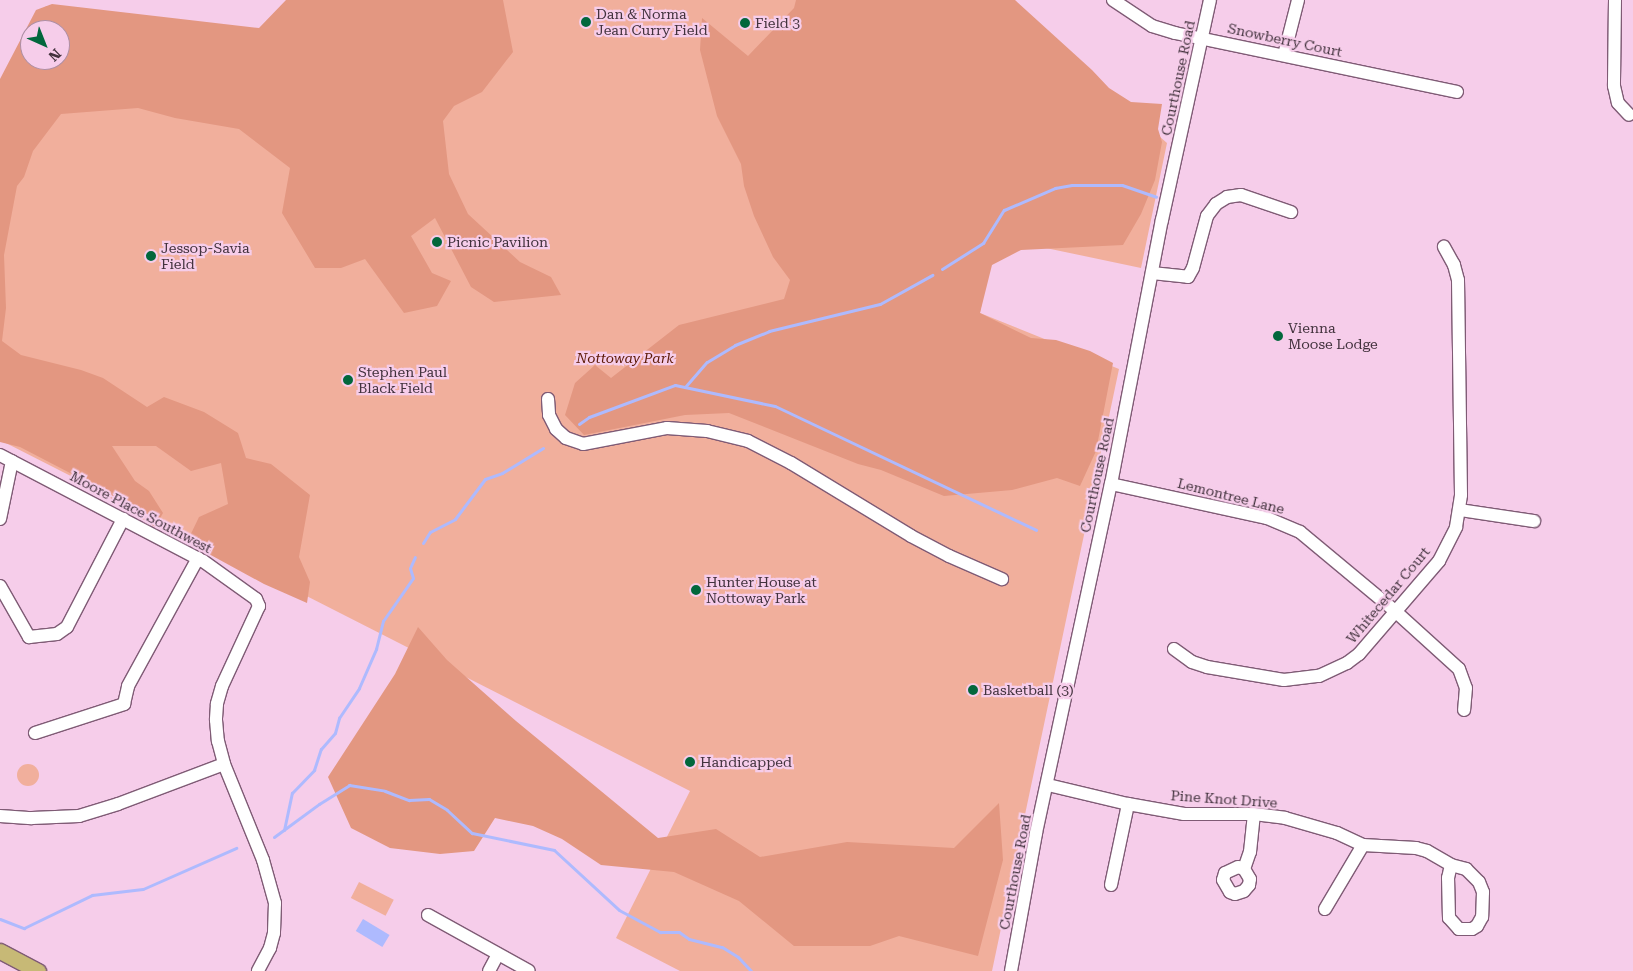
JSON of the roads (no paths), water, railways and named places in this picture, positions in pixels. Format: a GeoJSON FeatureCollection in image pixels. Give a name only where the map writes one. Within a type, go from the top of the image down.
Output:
{"type":"FeatureCollection","features":[{"type":"Feature","properties":{"kind":"main road"},"geometry":{"type":"LineString","coordinates":[[0,951],[38,971]]}},
{"type":"Feature","properties":{"kind":"street","name":"Snowberry Court"},"geometry":{"type":"LineString","coordinates":[[1113,0],[1152,26],[1457,92]]}},
{"type":"Feature","properties":{"kind":"street","name":"Courthouse Road"},"geometry":{"type":"LineString","coordinates":[[1011,971],[1036,833],[1048,785],[1111,484],[1152,274],[1210,0]]}},
{"type":"Feature","properties":{"kind":"street"},"geometry":{"type":"LineString","coordinates":[[1284,55],[1298,0]]}},
{"type":"Feature","properties":{"kind":"street"},"geometry":{"type":"LineString","coordinates":[[1615,0],[1614,86],[1618,103],[1630,115]]}},
{"type":"Feature","properties":{"kind":"street"},"geometry":{"type":"LineString","coordinates":[[1152,274],[1188,277],[1193,268],[1207,216],[1216,204],[1227,197],[1241,195],[1291,212]]}},
{"type":"Feature","properties":{"kind":"street","name":"Whitecedar Court"},"geometry":{"type":"LineString","coordinates":[[1174,649],[1192,662],[1206,668],[1284,680],[1320,676],[1347,663],[1359,654],[1439,561],[1456,527],[1460,510],[1458,280],[1454,265],[1444,247]]}},
{"type":"Feature","properties":{"kind":"street"},"geometry":{"type":"LineString","coordinates":[[548,399],[549,415],[556,429],[566,438],[582,444],[667,428],[707,431],[748,441],[791,463],[919,540],[1002,579]]}},
{"type":"Feature","properties":{"kind":"street","name":"Moore Place Southwest"},"geometry":{"type":"LineString","coordinates":[[0,455],[198,558],[256,598],[259,606],[222,686],[217,704],[217,733],[224,764]]}},
{"type":"Feature","properties":{"kind":"street"},"geometry":{"type":"LineString","coordinates":[[0,519],[12,462]]}},
{"type":"Feature","properties":{"kind":"street","name":"Lemontree Lane"},"geometry":{"type":"LineString","coordinates":[[1111,484],[1267,518],[1287,525],[1314,542],[1459,669],[1466,688],[1464,710]]}},
{"type":"Feature","properties":{"kind":"street"},"geometry":{"type":"LineString","coordinates":[[1460,510],[1534,521]]}},
{"type":"Feature","properties":{"kind":"street"},"geometry":{"type":"LineString","coordinates":[[0,586],[29,637],[57,634],[67,627],[123,519]]}},
{"type":"Feature","properties":{"kind":"street"},"geometry":{"type":"LineString","coordinates":[[35,732],[124,704],[128,686],[198,558]]}},
{"type":"Feature","properties":{"kind":"street"},"geometry":{"type":"LineString","coordinates":[[0,816],[32,818],[79,816],[118,804],[224,764],[263,860],[276,903],[274,933],[270,948],[258,971]]}},
{"type":"Feature","properties":{"kind":"street","name":"Pine Knot Drive"},"geometry":{"type":"LineString","coordinates":[[1048,785],[1128,804],[1191,814],[1254,814],[1309,823],[1362,846],[1416,848],[1426,851],[1451,865],[1466,868],[1474,874],[1481,887],[1482,917],[1478,926],[1472,929],[1459,929],[1449,918],[1448,878],[1451,865]]}},
{"type":"Feature","properties":{"kind":"street"},"geometry":{"type":"LineString","coordinates":[[1111,885],[1128,804]]}},
{"type":"Feature","properties":{"kind":"street"},"geometry":{"type":"LineString","coordinates":[[1244,869],[1250,852],[1254,814]]}},
{"type":"Feature","properties":{"kind":"street"},"geometry":{"type":"LineString","coordinates":[[1325,909],[1362,846]]}},
{"type":"Feature","properties":{"kind":"street"},"geometry":{"type":"LineString","coordinates":[[428,916],[529,971]]}},
{"type":"Feature","properties":{"kind":"street"},"geometry":{"type":"LineString","coordinates":[[489,971],[498,954]]}},
{"type":"Feature","properties":{"kind":"water"},"geometry":{"type":"Polygon","coordinates":[[[363,919],[390,935],[382,947],[356,931],[363,919]]]}},
{"type":"Feature","properties":{"kind":"waterway"},"geometry":{"type":"LineString","coordinates":[[942,269],[983,243],[1004,210],[1055,188],[1072,185],[1122,185],[1156,197]]}},
{"type":"Feature","properties":{"kind":"waterway"},"geometry":{"type":"LineString","coordinates":[[685,387],[707,362],[735,345],[769,331],[880,304],[932,275]]}},
{"type":"Feature","properties":{"kind":"waterway"},"geometry":{"type":"LineString","coordinates":[[579,424],[589,417],[675,385],[775,406],[1036,530]]}},
{"type":"Feature","properties":{"kind":"waterway"},"geometry":{"type":"LineString","coordinates":[[423,543],[430,532],[455,519],[485,479],[502,473],[543,448]]}},
{"type":"Feature","properties":{"kind":"waterway"},"geometry":{"type":"LineString","coordinates":[[284,830],[292,793],[314,770],[321,749],[335,733],[339,718],[359,688],[376,649],[383,621],[413,578],[410,568],[415,557]]}},
{"type":"Feature","properties":{"kind":"waterway"},"geometry":{"type":"LineString","coordinates":[[274,837],[349,785],[385,791],[409,800],[429,799],[447,810],[472,833],[554,850],[619,910],[660,932],[679,932],[689,939],[722,947],[738,957],[751,971]]}},
{"type":"Feature","properties":{"kind":"waterway"},"geometry":{"type":"LineString","coordinates":[[0,919],[24,928],[92,895],[143,889],[236,848]]}},
{"type":"Feature","properties":{"kind":"place","name":"Dan & Norma Jean Curry Field"},"geometry":{"type":"Point","coordinates":[586,22]}},
{"type":"Feature","properties":{"kind":"place","name":"Field 3"},"geometry":{"type":"Point","coordinates":[745,23]}},
{"type":"Feature","properties":{"kind":"place","name":"Picnic Pavilion"},"geometry":{"type":"Point","coordinates":[437,242]}},
{"type":"Feature","properties":{"kind":"place","name":"Jessop-Savia Field"},"geometry":{"type":"Point","coordinates":[151,256]}},
{"type":"Feature","properties":{"kind":"place","name":"Vienna Moose Lodge"},"geometry":{"type":"Point","coordinates":[1278,336]}},
{"type":"Feature","properties":{"kind":"place","name":"Stephen Paul Black Field"},"geometry":{"type":"Point","coordinates":[348,380]}},
{"type":"Feature","properties":{"kind":"place","name":"Hunter House at Nottoway Park"},"geometry":{"type":"Point","coordinates":[696,590]}},
{"type":"Feature","properties":{"kind":"place","name":"Basketball (3)"},"geometry":{"type":"Point","coordinates":[973,690]}},
{"type":"Feature","properties":{"kind":"place","name":"Handicapped"},"geometry":{"type":"Point","coordinates":[690,762]}},
{"type":"Feature","properties":{"kind":"park label","name":"Nottoway Park"},"geometry":{"type":"Point","coordinates":[625,358]}}]}
